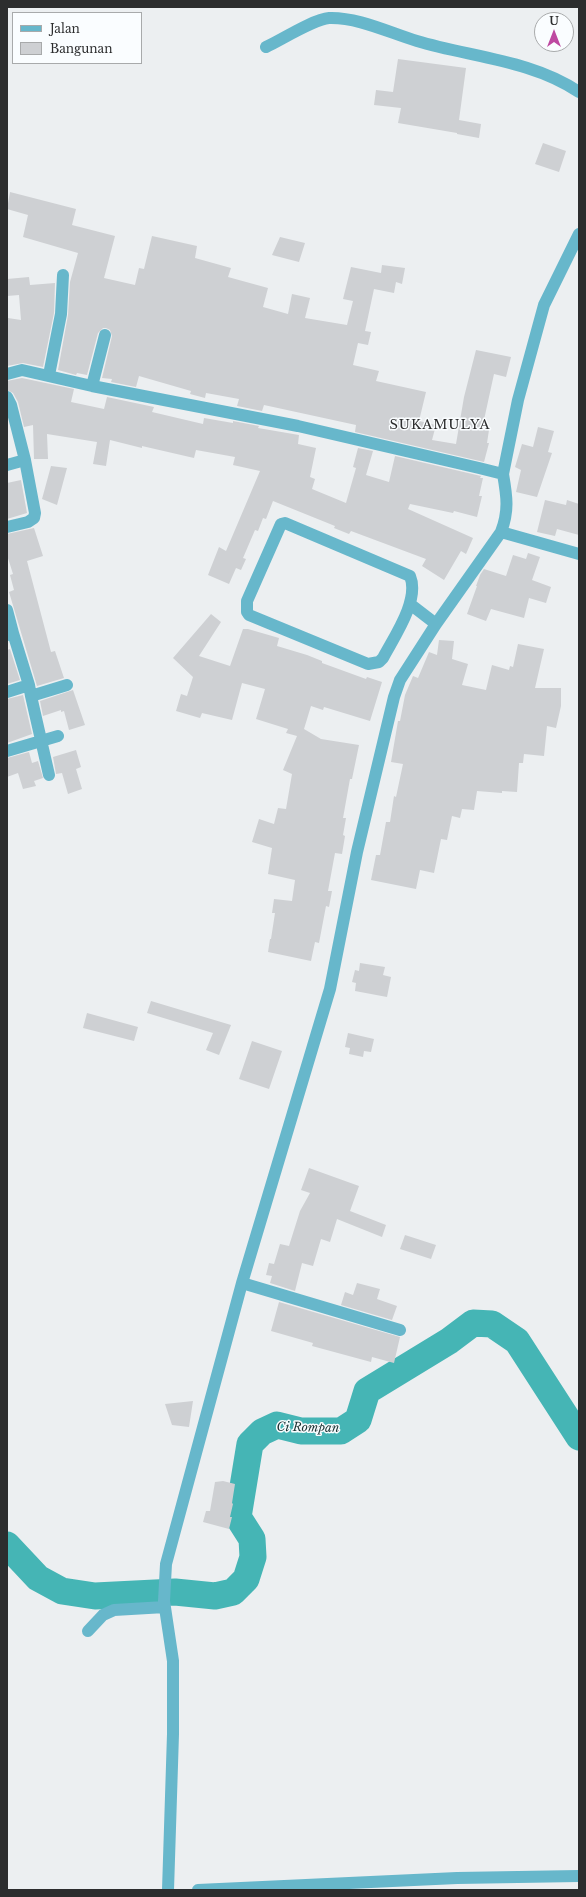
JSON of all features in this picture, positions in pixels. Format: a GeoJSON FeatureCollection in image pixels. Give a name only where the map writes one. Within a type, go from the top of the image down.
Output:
{"type":"FeatureCollection","features":[{"type":"Feature","properties":{"kind":"street"},"geometry":{"type":"LineString","coordinates":[[266,48],[320,20],[336,18],[358,22],[417,42],[525,68],[542,74],[579,92]]}},
{"type":"Feature","properties":{"kind":"street"},"geometry":{"type":"LineString","coordinates":[[168,1890],[173,1734],[173,1669],[170,1638],[164,1604],[166,1564],[242,1283],[330,989],[357,852],[394,697],[400,680],[436,624],[501,532],[507,518],[508,508],[503,474],[518,400],[544,305],[579,234]]}},
{"type":"Feature","properties":{"kind":"street"},"geometry":{"type":"LineString","coordinates":[[49,375],[61,314],[63,275]]}},
{"type":"Feature","properties":{"kind":"street"},"geometry":{"type":"LineString","coordinates":[[92,386],[105,335]]}},
{"type":"Feature","properties":{"kind":"street"},"geometry":{"type":"LineString","coordinates":[[7,374],[22,370],[49,375],[92,386],[298,426],[503,474]]}},
{"type":"Feature","properties":{"kind":"street"},"geometry":{"type":"LineString","coordinates":[[7,397],[11,404],[25,460],[35,514],[34,518],[28,522],[7,527]]}},
{"type":"Feature","properties":{"kind":"street"},"geometry":{"type":"LineString","coordinates":[[7,464],[25,460]]}},
{"type":"Feature","properties":{"kind":"street"},"geometry":{"type":"LineString","coordinates":[[285,523],[410,576],[412,584],[410,604],[383,658],[373,664],[368,664],[249,615],[246,606],[281,524],[285,523]]}},
{"type":"Feature","properties":{"kind":"street"},"geometry":{"type":"LineString","coordinates":[[501,532],[579,554]]}},
{"type":"Feature","properties":{"kind":"street"},"geometry":{"type":"LineString","coordinates":[[410,604],[436,624]]}},
{"type":"Feature","properties":{"kind":"street"},"geometry":{"type":"LineString","coordinates":[[7,610],[10,634],[30,691],[40,741],[49,775]]}},
{"type":"Feature","properties":{"kind":"street"},"geometry":{"type":"LineString","coordinates":[[7,692],[30,691],[67,685]]}},
{"type":"Feature","properties":{"kind":"street"},"geometry":{"type":"LineString","coordinates":[[7,751],[58,736]]}},
{"type":"Feature","properties":{"kind":"street"},"geometry":{"type":"LineString","coordinates":[[242,1283],[400,1330]]}},
{"type":"Feature","properties":{"kind":"street"},"geometry":{"type":"LineString","coordinates":[[88,1631],[102,1616],[114,1610],[164,1604]]}},
{"type":"Feature","properties":{"kind":"street"},"geometry":{"type":"LineString","coordinates":[[198,1890],[457,1884],[579,1876]]}},
{"type":"Feature","properties":{"kind":"building"},"geometry":{"type":"Polygon","coordinates":[[[398,59],[466,68],[459,120],[481,124],[479,138],[398,123],[401,108],[374,105],[376,90],[393,92],[398,59]]]}},
{"type":"Feature","properties":{"kind":"building"},"geometry":{"type":"Polygon","coordinates":[[[543,143],[566,151],[559,172],[535,164],[543,143]]]}},
{"type":"Feature","properties":{"kind":"building"},"geometry":{"type":"Polygon","coordinates":[[[10,192],[76,209],[72,225],[115,236],[104,278],[135,285],[139,268],[144,269],[152,236],[197,246],[195,258],[231,268],[228,277],[268,288],[263,307],[288,314],[292,294],[310,298],[305,318],[347,325],[353,301],[343,299],[351,267],[381,273],[382,265],[405,268],[402,284],[396,282],[394,293],[374,289],[365,331],[371,332],[368,345],[358,343],[353,365],[379,371],[376,381],[426,392],[419,421],[436,425],[432,440],[456,444],[464,397],[476,350],[511,357],[506,377],[494,374],[482,429],[489,430],[487,443],[489,443],[484,462],[355,432],[356,425],[264,405],[262,411],[237,406],[239,399],[206,393],[205,398],[190,394],[191,391],[139,376],[136,387],[111,382],[112,379],[102,378],[112,336],[110,330],[106,328],[103,328],[98,333],[87,375],[77,373],[76,375],[58,370],[68,315],[70,282],[78,253],[23,237],[28,215],[7,209],[10,192]]]}},
{"type":"Feature","properties":{"kind":"building"},"geometry":{"type":"Polygon","coordinates":[[[280,237],[305,243],[299,262],[272,255],[280,237]]]}},
{"type":"Feature","properties":{"kind":"building"},"geometry":{"type":"Polygon","coordinates":[[[29,277],[30,285],[55,283],[54,313],[43,367],[23,363],[7,366],[8,318],[21,320],[19,295],[7,296],[7,279],[29,277]]]}},
{"type":"Feature","properties":{"kind":"building"},"geometry":{"type":"Polygon","coordinates":[[[22,378],[74,389],[71,402],[104,409],[107,397],[154,407],[152,412],[203,424],[204,418],[233,423],[233,421],[259,426],[258,428],[299,435],[298,444],[316,448],[310,477],[315,479],[312,489],[346,503],[356,468],[353,467],[358,448],[373,451],[366,475],[389,482],[395,456],[481,476],[480,478],[483,478],[479,496],[482,496],[477,517],[454,511],[453,513],[410,504],[408,509],[473,538],[466,554],[461,551],[444,580],[422,566],[426,559],[351,531],[349,534],[334,528],[335,526],[273,501],[266,519],[263,518],[258,531],[255,530],[243,558],[246,559],[241,570],[236,568],[229,584],[208,575],[219,547],[226,551],[260,471],[233,465],[235,457],[196,450],[194,458],[110,440],[106,466],[93,464],[97,442],[47,434],[48,459],[34,459],[33,425],[24,427],[18,402],[13,393],[7,390],[7,381],[22,378]]]}},
{"type":"Feature","properties":{"kind":"building"},"geometry":{"type":"Polygon","coordinates":[[[538,427],[554,431],[548,452],[552,453],[537,497],[516,492],[521,470],[515,467],[522,444],[533,447],[538,427]]]}},
{"type":"Feature","properties":{"kind":"building"},"geometry":{"type":"Polygon","coordinates":[[[51,466],[67,468],[57,505],[42,499],[51,466]]]}},
{"type":"Feature","properties":{"kind":"building"},"geometry":{"type":"Polygon","coordinates":[[[21,480],[27,513],[7,519],[7,483],[21,480]]]}},
{"type":"Feature","properties":{"kind":"building"},"geometry":{"type":"Polygon","coordinates":[[[545,500],[566,505],[567,500],[579,504],[579,535],[557,529],[555,536],[537,532],[545,500]]]}},
{"type":"Feature","properties":{"kind":"building"},"geometry":{"type":"Polygon","coordinates":[[[34,528],[43,556],[27,561],[51,652],[55,651],[64,678],[37,686],[9,592],[14,590],[10,575],[13,574],[7,555],[7,534],[34,528]]]}},
{"type":"Feature","properties":{"kind":"building"},"geometry":{"type":"Polygon","coordinates":[[[528,553],[540,557],[532,580],[551,587],[546,603],[529,598],[524,618],[491,609],[486,621],[467,614],[480,575],[484,569],[506,576],[513,555],[526,559],[528,553]]]}},
{"type":"Feature","properties":{"kind":"building"},"geometry":{"type":"Polygon","coordinates":[[[211,614],[221,622],[199,656],[230,666],[243,629],[248,629],[279,638],[277,646],[307,655],[322,661],[322,663],[366,679],[367,677],[382,682],[370,721],[324,707],[323,710],[311,706],[304,729],[321,739],[359,745],[352,779],[350,779],[343,818],[346,818],[342,854],[335,853],[328,891],[332,891],[329,907],[326,906],[319,943],[315,942],[311,961],[268,952],[275,913],[272,913],[274,899],[292,901],[295,880],[268,874],[272,848],[252,842],[259,819],[274,824],[278,808],[286,809],[292,774],[283,770],[297,736],[286,733],[288,729],[256,719],[265,689],[242,683],[232,720],[202,713],[200,718],[176,711],[181,694],[187,696],[193,677],[173,658],[211,614]]]}},
{"type":"Feature","properties":{"kind":"building"},"geometry":{"type":"Polygon","coordinates":[[[439,640],[454,641],[452,659],[468,664],[462,685],[486,690],[492,665],[509,670],[510,666],[513,667],[518,644],[544,649],[535,688],[561,688],[561,706],[556,728],[547,726],[544,756],[524,754],[523,763],[519,763],[517,792],[502,791],[502,793],[477,791],[474,810],[462,809],[460,818],[452,816],[447,840],[441,839],[434,873],[420,870],[416,889],[371,880],[376,855],[380,855],[386,822],[390,822],[394,796],[396,797],[403,764],[391,762],[398,721],[400,721],[405,695],[413,676],[418,678],[429,652],[437,655],[439,640]]]}},
{"type":"Feature","properties":{"kind":"building"},"geometry":{"type":"Polygon","coordinates":[[[10,649],[20,680],[7,684],[7,650],[10,649]]]}},
{"type":"Feature","properties":{"kind":"building"},"geometry":{"type":"Polygon","coordinates":[[[73,690],[85,725],[69,730],[64,711],[61,712],[61,710],[43,716],[40,701],[73,690]]]}},
{"type":"Feature","properties":{"kind":"building"},"geometry":{"type":"Polygon","coordinates":[[[23,695],[32,734],[7,743],[7,699],[23,695]]]}},
{"type":"Feature","properties":{"kind":"building"},"geometry":{"type":"Polygon","coordinates":[[[76,750],[81,767],[76,769],[82,789],[68,794],[62,773],[56,774],[53,757],[76,750]]]}},
{"type":"Feature","properties":{"kind":"building"},"geometry":{"type":"Polygon","coordinates":[[[29,752],[32,763],[38,761],[43,778],[34,781],[36,786],[23,789],[18,773],[7,777],[7,758],[29,752]]]}},
{"type":"Feature","properties":{"kind":"building"},"geometry":{"type":"Polygon","coordinates":[[[360,963],[385,967],[383,975],[391,977],[387,997],[355,991],[356,983],[352,982],[355,970],[359,971],[360,963]]]}},
{"type":"Feature","properties":{"kind":"building"},"geometry":{"type":"Polygon","coordinates":[[[151,1001],[231,1025],[219,1055],[206,1050],[213,1033],[147,1013],[151,1001]]]}},
{"type":"Feature","properties":{"kind":"building"},"geometry":{"type":"Polygon","coordinates":[[[87,1013],[138,1027],[134,1041],[83,1028],[87,1013]]]}},
{"type":"Feature","properties":{"kind":"building"},"geometry":{"type":"Polygon","coordinates":[[[348,1033],[374,1039],[371,1052],[364,1051],[363,1057],[349,1054],[350,1048],[345,1047],[348,1033]]]}},
{"type":"Feature","properties":{"kind":"building"},"geometry":{"type":"Polygon","coordinates":[[[252,1041],[282,1051],[269,1089],[239,1079],[252,1041]]]}},
{"type":"Feature","properties":{"kind":"building"},"geometry":{"type":"Polygon","coordinates":[[[309,1168],[359,1186],[350,1211],[386,1225],[382,1237],[337,1219],[330,1242],[321,1239],[313,1266],[302,1263],[295,1291],[270,1283],[272,1276],[266,1275],[269,1263],[274,1264],[280,1244],[289,1246],[300,1211],[310,1193],[301,1190],[309,1168]]]}},
{"type":"Feature","properties":{"kind":"building"},"geometry":{"type":"Polygon","coordinates":[[[405,1235],[436,1245],[431,1259],[400,1249],[405,1235]]]}},
{"type":"Feature","properties":{"kind":"building"},"geometry":{"type":"Polygon","coordinates":[[[357,1283],[380,1289],[377,1299],[397,1306],[392,1320],[341,1305],[345,1292],[353,1295],[357,1283]]]}},
{"type":"Feature","properties":{"kind":"building"},"geometry":{"type":"Polygon","coordinates":[[[279,1302],[400,1337],[394,1363],[372,1357],[371,1362],[312,1346],[313,1343],[271,1331],[279,1302]]]}},
{"type":"Feature","properties":{"kind":"building"},"geometry":{"type":"Polygon","coordinates":[[[193,1401],[189,1427],[172,1425],[165,1404],[193,1401]]]}},
{"type":"Feature","properties":{"kind":"building"},"geometry":{"type":"Polygon","coordinates":[[[223,1481],[235,1484],[230,1517],[232,1517],[229,1529],[203,1522],[206,1511],[210,1511],[215,1482],[223,1481]]]}},
{"type":"Feature","properties":{"kind":"waterway","name":"Ci Rompan"},"geometry":{"type":"LineString","coordinates":[[7,1545],[38,1578],[62,1591],[95,1596],[175,1592],[215,1596],[233,1592],[246,1579],[253,1557],[252,1539],[238,1517],[250,1444],[262,1432],[277,1425],[301,1431],[341,1431],[358,1420],[367,1391],[449,1341],[473,1323],[492,1324],[517,1341],[579,1437]]}},
{"type":"Feature","properties":{"kind":"district","name":"SUKAMULYA"},"geometry":{"type":"Point","coordinates":[440,425]}}]}
